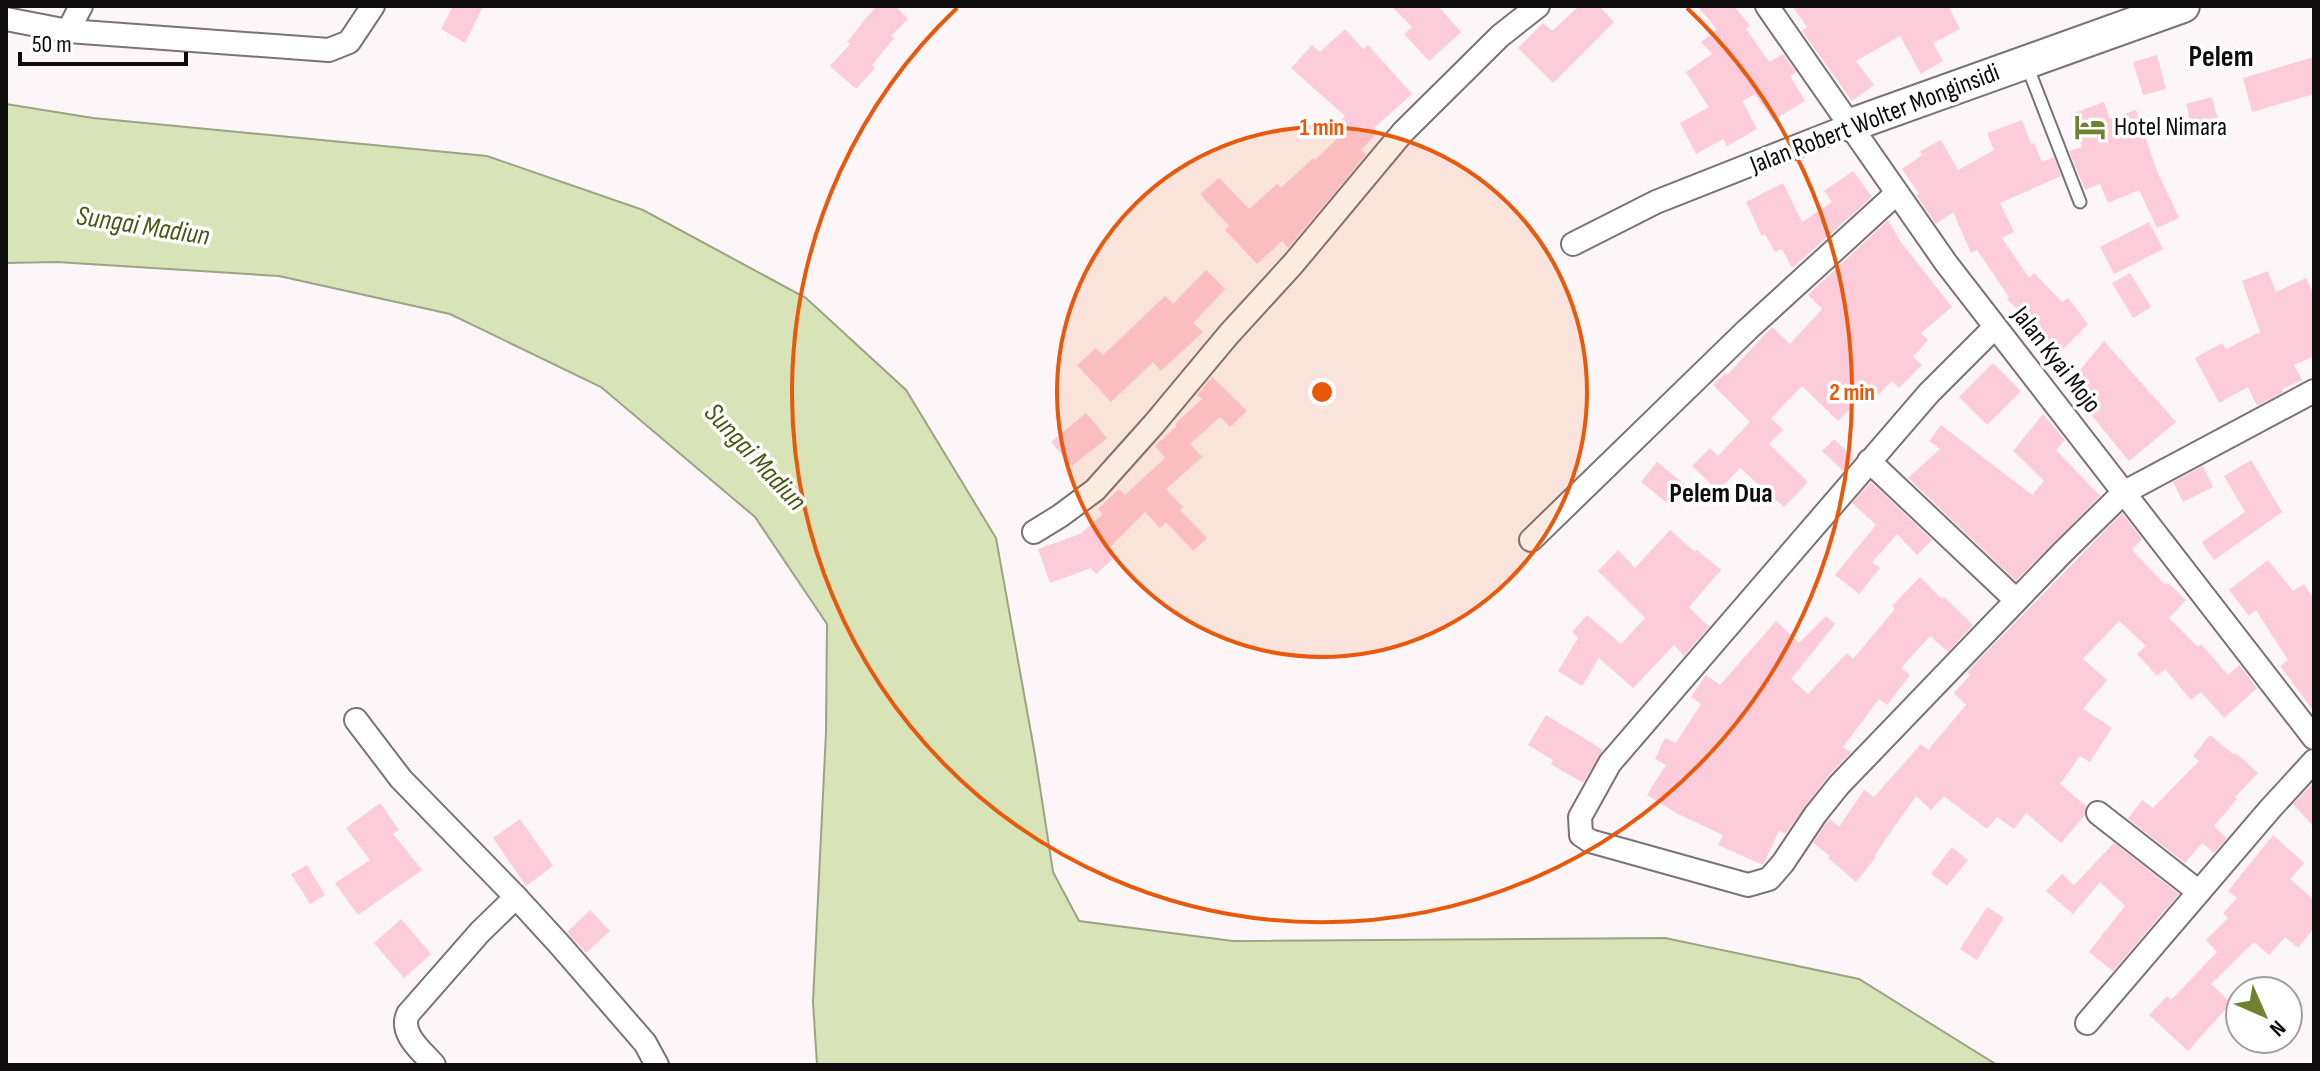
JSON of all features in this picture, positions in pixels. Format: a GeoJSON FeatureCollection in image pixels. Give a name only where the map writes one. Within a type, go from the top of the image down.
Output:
{"type":"FeatureCollection","features":[{"type":"Feature","properties":{"kind":"street"},"geometry":{"type":"LineString","coordinates":[[68,31],[81,6]]}},
{"type":"Feature","properties":{"kind":"street"},"geometry":{"type":"LineString","coordinates":[[6,19],[68,31],[329,50],[349,42],[373,6]]}},
{"type":"Feature","properties":{"kind":"street"},"geometry":{"type":"LineString","coordinates":[[1034,532],[1095,490],[1293,264],[1403,132],[1500,36],[1538,6]]}},
{"type":"Feature","properties":{"kind":"street","name":"Jalan Kyai Mojo"},"geometry":{"type":"LineString","coordinates":[[1767,6],[1946,263],[2314,738]]}},
{"type":"Feature","properties":{"kind":"street","name":"Jalan Robert Wolter Monginsidi"},"geometry":{"type":"LineString","coordinates":[[1573,244],[1656,202],[1851,125],[2183,6]]}},
{"type":"Feature","properties":{"kind":"street"},"geometry":{"type":"LineString","coordinates":[[1531,540],[1747,330],[1897,193]]}},
{"type":"Feature","properties":{"kind":"street"},"geometry":{"type":"LineString","coordinates":[[1995,327],[1929,393],[1610,763],[1580,817],[1581,835],[1590,841],[1748,885],[1769,879],[1839,785],[2123,493],[2314,391]]}},
{"type":"Feature","properties":{"kind":"street"},"geometry":{"type":"LineString","coordinates":[[1869,461],[2016,600]]}},
{"type":"Feature","properties":{"kind":"street"},"geometry":{"type":"LineString","coordinates":[[356,720],[401,779],[560,945],[645,1043],[657,1065]]}},
{"type":"Feature","properties":{"kind":"street"},"geometry":{"type":"LineString","coordinates":[[2087,1023],[2314,761]]}},
{"type":"Feature","properties":{"kind":"street"},"geometry":{"type":"LineString","coordinates":[[2098,813],[2199,892]]}},
{"type":"Feature","properties":{"kind":"street"},"geometry":{"type":"LineString","coordinates":[[434,1065],[409,1036],[405,1027],[408,1014],[480,932],[516,897]]}},
{"type":"Feature","properties":{"kind":"lane"},"geometry":{"type":"LineString","coordinates":[[2026,63],[2080,202]]}},
{"type":"Feature","properties":{"kind":"water","name":"Sungai Madiun"},"geometry":{"type":"Polygon","coordinates":[[[6,104],[93,118],[487,156],[643,210],[806,298],[906,390],[996,538],[1053,872],[1079,921],[1233,941],[1665,938],[1859,979],[1997,1065],[817,1065],[813,1002],[826,732],[827,624],[755,517],[601,387],[450,314],[279,276],[57,262],[6,263],[6,104]]]}},
{"type":"Feature","properties":{"kind":"building"},"geometry":{"type":"Polygon","coordinates":[[[453,6],[483,6],[465,43],[441,29],[453,6]]]}},
{"type":"Feature","properties":{"kind":"building"},"geometry":{"type":"Polygon","coordinates":[[[876,6],[895,6],[908,19],[891,36],[894,38],[872,65],[875,68],[856,89],[830,66],[850,44],[847,42],[876,6]]]}},
{"type":"Feature","properties":{"kind":"building"},"geometry":{"type":"Polygon","coordinates":[[[1391,6],[1438,6],[1461,32],[1429,61],[1404,34],[1412,27],[1391,6]]]}},
{"type":"Feature","properties":{"kind":"building"},"geometry":{"type":"Polygon","coordinates":[[[1579,6],[1599,6],[1614,22],[1553,83],[1518,48],[1543,23],[1552,31],[1579,6]]]}},
{"type":"Feature","properties":{"kind":"building"},"geometry":{"type":"Polygon","coordinates":[[[1697,6],[1734,6],[1750,26],[1746,29],[1769,62],[1783,54],[1796,72],[1790,76],[1805,101],[1773,120],[1755,94],[1742,101],[1757,129],[1727,146],[1723,139],[1696,154],[1680,123],[1709,107],[1686,72],[1712,54],[1701,42],[1717,29],[1697,6]]]}},
{"type":"Feature","properties":{"kind":"building"},"geometry":{"type":"Polygon","coordinates":[[[1792,6],[1948,6],[1960,29],[1933,43],[1943,61],[1921,74],[1900,36],[1856,61],[1874,85],[1852,101],[1802,31],[1807,27],[1792,6]]]}},
{"type":"Feature","properties":{"kind":"building"},"geometry":{"type":"Polygon","coordinates":[[[1345,29],[1363,49],[1368,45],[1412,94],[1374,128],[1378,132],[1361,150],[1366,155],[1288,248],[1282,241],[1257,264],[1225,230],[1229,226],[1200,194],[1219,178],[1249,209],[1277,184],[1281,188],[1347,129],[1340,121],[1345,116],[1291,68],[1312,45],[1320,52],[1345,29]]]}},
{"type":"Feature","properties":{"kind":"building"},"geometry":{"type":"Polygon","coordinates":[[[2157,55],[2166,89],[2143,95],[2133,62],[2157,55]]]}},
{"type":"Feature","properties":{"kind":"building"},"geometry":{"type":"Polygon","coordinates":[[[2314,57],[2314,94],[2252,112],[2243,78],[2314,57]]]}},
{"type":"Feature","properties":{"kind":"building"},"geometry":{"type":"Polygon","coordinates":[[[2212,97],[2219,125],[2193,132],[2186,104],[2212,97]]]}},
{"type":"Feature","properties":{"kind":"building"},"geometry":{"type":"Polygon","coordinates":[[[2104,102],[2110,119],[2136,110],[2157,171],[2179,218],[2157,228],[2139,190],[2108,203],[2100,184],[2085,190],[2069,151],[2082,147],[2071,114],[2104,102]]]}},
{"type":"Feature","properties":{"kind":"building"},"geometry":{"type":"Polygon","coordinates":[[[2022,120],[2042,162],[2054,157],[2061,176],[2000,203],[2014,232],[2002,238],[2029,278],[2034,273],[2062,302],[2068,298],[2088,324],[2054,358],[2028,329],[2032,325],[2007,299],[2009,297],[1977,250],[1971,253],[1953,212],[1936,224],[1902,169],[1922,155],[1920,151],[1941,140],[1958,170],[1994,150],[1987,133],[2022,120]]]}},
{"type":"Feature","properties":{"kind":"building"},"geometry":{"type":"Polygon","coordinates":[[[1853,171],[1872,197],[1792,268],[1782,249],[1775,252],[1765,234],[1762,236],[1746,202],[1783,183],[1802,222],[1832,202],[1824,191],[1853,171]]]}},
{"type":"Feature","properties":{"kind":"building"},"geometry":{"type":"Polygon","coordinates":[[[1888,220],[1900,241],[1952,307],[1921,333],[1928,340],[1913,357],[1922,365],[1899,388],[1892,381],[1869,404],[1862,397],[1838,421],[1802,386],[1771,418],[1783,430],[1769,444],[1808,482],[1784,507],[1740,468],[1718,491],[1692,466],[1710,448],[1718,456],[1750,422],[1713,385],[1725,373],[1727,375],[1772,327],[1790,344],[1822,309],[1808,295],[1888,220]]]}},
{"type":"Feature","properties":{"kind":"building"},"geometry":{"type":"Polygon","coordinates":[[[2149,222],[2163,249],[2114,274],[2100,247],[2149,222]]]}},
{"type":"Feature","properties":{"kind":"building"},"geometry":{"type":"Polygon","coordinates":[[[1206,270],[1225,289],[1193,323],[1203,332],[1161,371],[1153,362],[1111,402],[1077,365],[1096,348],[1103,355],[1165,296],[1173,304],[1206,270]]]}},
{"type":"Feature","properties":{"kind":"building"},"geometry":{"type":"Polygon","coordinates":[[[2268,271],[2276,292],[2306,278],[2314,296],[2314,356],[2294,365],[2302,380],[2257,406],[2248,387],[2219,403],[2195,358],[2222,343],[2226,349],[2260,332],[2242,281],[2268,271]]]}},
{"type":"Feature","properties":{"kind":"building"},"geometry":{"type":"Polygon","coordinates":[[[2130,273],[2151,307],[2133,318],[2112,283],[2130,273]]]}},
{"type":"Feature","properties":{"kind":"building"},"geometry":{"type":"Polygon","coordinates":[[[2104,341],[2176,422],[2129,461],[2087,410],[2092,406],[2070,382],[2104,341]]]}},
{"type":"Feature","properties":{"kind":"building"},"geometry":{"type":"Polygon","coordinates":[[[1993,363],[2021,391],[1987,425],[1959,397],[1993,363]]]}},
{"type":"Feature","properties":{"kind":"building"},"geometry":{"type":"Polygon","coordinates":[[[1212,377],[1247,411],[1230,427],[1220,417],[1190,444],[1202,457],[1166,489],[1183,507],[1180,510],[1207,538],[1193,551],[1166,522],[1160,528],[1145,512],[1109,548],[1116,556],[1096,574],[1091,568],[1050,583],[1038,549],[1080,534],[1103,514],[1098,509],[1119,489],[1125,495],[1165,458],[1155,446],[1202,399],[1197,395],[1212,377]]]}},
{"type":"Feature","properties":{"kind":"building"},"geometry":{"type":"Polygon","coordinates":[[[1086,413],[1107,438],[1072,466],[1051,442],[1086,413]]]}},
{"type":"Feature","properties":{"kind":"building"},"geometry":{"type":"Polygon","coordinates":[[[2043,414],[2065,440],[2056,450],[2100,496],[2016,581],[1908,478],[1940,449],[1929,441],[1941,425],[2032,495],[2044,481],[2013,451],[2043,414]]]}},
{"type":"Feature","properties":{"kind":"building"},"geometry":{"type":"Polygon","coordinates":[[[1834,439],[1854,458],[1843,471],[1822,451],[1834,439]]]}},
{"type":"Feature","properties":{"kind":"building"},"geometry":{"type":"Polygon","coordinates":[[[2251,460],[2282,512],[2214,560],[2202,542],[2245,512],[2224,476],[2251,460]]]}},
{"type":"Feature","properties":{"kind":"building"},"geometry":{"type":"Polygon","coordinates":[[[1657,462],[1688,487],[1672,507],[1641,482],[1657,462]]]}},
{"type":"Feature","properties":{"kind":"building"},"geometry":{"type":"Polygon","coordinates":[[[2203,466],[2213,487],[2183,502],[2173,482],[2203,466]]]}},
{"type":"Feature","properties":{"kind":"building"},"geometry":{"type":"Polygon","coordinates":[[[1871,482],[1932,540],[1917,555],[1897,534],[1872,562],[1880,568],[1859,594],[1835,575],[1876,525],[1852,503],[1871,482]]]}},
{"type":"Feature","properties":{"kind":"building"},"geometry":{"type":"Polygon","coordinates":[[[2122,513],[2142,539],[2132,550],[2165,585],[2168,583],[2186,600],[2169,618],[2198,647],[2201,644],[2228,675],[2239,665],[2257,688],[2224,718],[2201,692],[2191,700],[2165,669],[2157,676],[2137,654],[2146,646],[2119,621],[2083,659],[2107,680],[2083,709],[2112,728],[2090,762],[2080,756],[2060,784],[2086,806],[2085,815],[2061,843],[2026,813],[2014,829],[1997,817],[1987,829],[1944,796],[1931,810],[1916,796],[1856,882],[1813,843],[1826,823],[1830,819],[1839,827],[1864,790],[1874,797],[1921,744],[1928,750],[1966,705],[1954,693],[1970,675],[1967,672],[2122,513]]]}},
{"type":"Feature","properties":{"kind":"building"},"geometry":{"type":"Polygon","coordinates":[[[1670,530],[1721,570],[1689,607],[1709,627],[1684,656],[1674,645],[1633,688],[1599,658],[1582,686],[1558,671],[1578,638],[1572,632],[1587,615],[1621,644],[1645,618],[1598,571],[1618,550],[1635,568],[1670,530]]]}},
{"type":"Feature","properties":{"kind":"building"},"geometry":{"type":"Polygon","coordinates":[[[2268,560],[2293,591],[2304,584],[2314,600],[2314,712],[2280,666],[2288,660],[2256,610],[2249,616],[2229,590],[2268,560]]]}},
{"type":"Feature","properties":{"kind":"building"},"geometry":{"type":"Polygon","coordinates":[[[1920,577],[1973,625],[1948,652],[1930,636],[1901,668],[1910,675],[1887,705],[1879,699],[1843,747],[1851,752],[1828,776],[1785,834],[1779,830],[1763,865],[1718,845],[1723,835],[1647,795],[1666,765],[1655,759],[1665,738],[1676,743],[1701,704],[1691,697],[1706,675],[1720,685],[1776,621],[1799,643],[1826,616],[1835,624],[1791,679],[1808,694],[1847,653],[1853,659],[1895,609],[1892,606],[1920,577]]]}},
{"type":"Feature","properties":{"kind":"building"},"geometry":{"type":"Polygon","coordinates":[[[1546,715],[1603,750],[1583,783],[1551,764],[1553,760],[1528,745],[1546,715]]]}},
{"type":"Feature","properties":{"kind":"building"},"geometry":{"type":"Polygon","coordinates":[[[2210,735],[2258,773],[2214,826],[2227,838],[2214,853],[2202,843],[2185,863],[2128,819],[2142,800],[2153,808],[2199,761],[2193,756],[2210,735]]]}},
{"type":"Feature","properties":{"kind":"building"},"geometry":{"type":"Polygon","coordinates":[[[2314,782],[2314,827],[2293,804],[2314,782]]]}},
{"type":"Feature","properties":{"kind":"building"},"geometry":{"type":"Polygon","coordinates":[[[380,803],[399,830],[393,834],[422,870],[358,915],[335,883],[370,860],[346,828],[380,803]]]}},
{"type":"Feature","properties":{"kind":"building"},"geometry":{"type":"Polygon","coordinates":[[[520,819],[553,866],[526,886],[493,838],[520,819]]]}},
{"type":"Feature","properties":{"kind":"building"},"geometry":{"type":"Polygon","coordinates":[[[2273,835],[2304,863],[2290,879],[2314,900],[2314,928],[2298,948],[2285,937],[2269,955],[2254,942],[2211,984],[2224,996],[2224,1011],[2188,1051],[2149,1015],[2167,996],[2171,1000],[2217,952],[2206,940],[2228,918],[2223,913],[2237,898],[2228,891],[2273,835]]]}},
{"type":"Feature","properties":{"kind":"building"},"geometry":{"type":"Polygon","coordinates":[[[2114,843],[2179,894],[2113,971],[2089,952],[2125,906],[2100,882],[2073,914],[2046,891],[2062,874],[2074,885],[2114,843]]]}},
{"type":"Feature","properties":{"kind":"building"},"geometry":{"type":"Polygon","coordinates":[[[1952,847],[1968,860],[1947,886],[1931,874],[1952,847]]]}},
{"type":"Feature","properties":{"kind":"building"},"geometry":{"type":"Polygon","coordinates":[[[307,865],[325,895],[310,904],[291,874],[307,865]]]}},
{"type":"Feature","properties":{"kind":"building"},"geometry":{"type":"Polygon","coordinates":[[[1987,907],[2004,918],[1977,960],[1960,949],[1987,907]]]}},
{"type":"Feature","properties":{"kind":"building"},"geometry":{"type":"Polygon","coordinates":[[[590,910],[610,931],[586,953],[567,932],[590,910]]]}},
{"type":"Feature","properties":{"kind":"building"},"geometry":{"type":"Polygon","coordinates":[[[401,919],[431,954],[404,978],[374,943],[401,919]]]}},
{"type":"Feature","properties":{"kind":"place","name":"Hotel Nimara"},"geometry":{"type":"Point","coordinates":[2090,127]}},
{"type":"Feature","properties":{"kind":"district","name":"Pelem"},"geometry":{"type":"Point","coordinates":[2221,57]}},
{"type":"Feature","properties":{"kind":"district","name":"Pelem Dua"},"geometry":{"type":"Point","coordinates":[1721,493]}}]}
